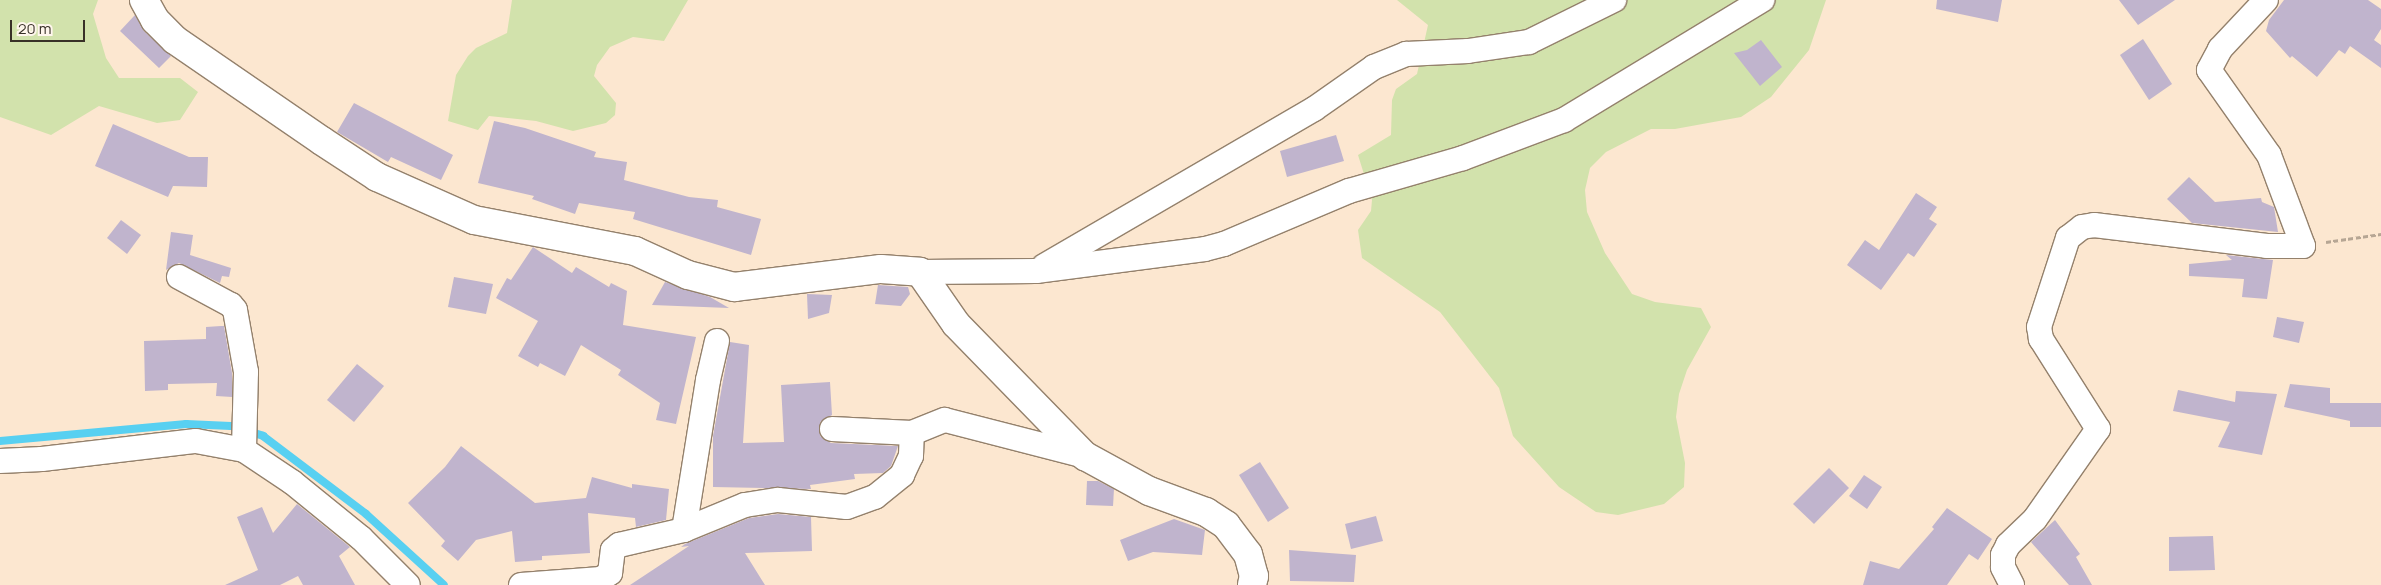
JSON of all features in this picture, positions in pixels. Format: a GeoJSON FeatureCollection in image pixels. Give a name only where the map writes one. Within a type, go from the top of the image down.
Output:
{"type":"FeatureCollection","features":[{"type":"Feature","properties":{"kind":"street"},"geometry":{"type":"LineString","coordinates":[[144,0],[155,20],[175,40],[377,178],[474,220],[635,252],[688,275],[734,287],[881,269],[920,272],[1036,271],[1205,249],[1349,191],[1524,137],[1564,120],[1762,0]]}},
{"type":"Feature","properties":{"kind":"street"},"geometry":{"type":"LineString","coordinates":[[1036,271],[1314,109],[1374,67],[1406,54],[1468,51],[1529,42],[1614,0]]}},
{"type":"Feature","properties":{"kind":"street"},"geometry":{"type":"LineString","coordinates":[[2012,585],[2003,568],[2002,555],[2008,545],[2036,519],[2098,429],[2040,339],[2039,328],[2068,238],[2082,227],[2094,225],[2267,246],[2303,246],[2269,155],[2209,70],[2220,49],[2266,0]]}},
{"type":"Feature","properties":{"kind":"street"},"geometry":{"type":"LineString","coordinates":[[920,272],[956,324],[1085,456]]}},
{"type":"Feature","properties":{"kind":"street"},"geometry":{"type":"LineString","coordinates":[[179,277],[231,304],[235,310],[246,372],[246,438],[292,482],[361,538],[408,585]]}},
{"type":"Feature","properties":{"kind":"street"},"geometry":{"type":"LineString","coordinates":[[684,530],[708,380],[717,342]]}},
{"type":"Feature","properties":{"kind":"street"},"geometry":{"type":"LineString","coordinates":[[832,430],[912,433],[945,420],[1085,456],[1149,491],[1206,512],[1226,525],[1248,554],[1254,576],[1252,585]]}},
{"type":"Feature","properties":{"kind":"street"},"geometry":{"type":"LineString","coordinates":[[521,585],[601,580],[610,573],[613,550],[619,545],[684,530],[745,505],[778,500],[847,507],[875,497],[902,474],[911,456],[912,433]]}},
{"type":"Feature","properties":{"kind":"street"},"geometry":{"type":"LineString","coordinates":[[0,461],[42,459],[196,441],[246,438]]}},
{"type":"Feature","properties":{"kind":"path"},"geometry":{"type":"LineString","coordinates":[[2303,246],[2381,234]]}},
{"type":"Feature","properties":{"kind":"green space"},"geometry":{"type":"Polygon","coordinates":[[[0,0],[98,0],[93,14],[106,58],[119,78],[180,78],[198,92],[180,120],[157,123],[99,106],[51,135],[0,117],[0,0]]]}},
{"type":"Feature","properties":{"kind":"green space"},"geometry":{"type":"Polygon","coordinates":[[[512,0],[688,0],[664,41],[633,37],[610,47],[597,65],[594,76],[616,103],[615,115],[606,123],[573,131],[536,121],[489,116],[478,130],[448,121],[456,75],[468,56],[476,48],[507,33],[512,0]]]}},
{"type":"Feature","properties":{"kind":"green space"},"geometry":{"type":"Polygon","coordinates":[[[1397,0],[1826,0],[1809,50],[1771,97],[1741,117],[1675,129],[1651,129],[1606,152],[1590,168],[1585,190],[1587,212],[1605,253],[1632,294],[1655,302],[1701,308],[1711,327],[1687,370],[1679,394],[1676,417],[1685,463],[1684,487],[1664,504],[1618,515],[1596,512],[1559,487],[1513,436],[1499,388],[1440,312],[1362,258],[1358,230],[1371,211],[1372,200],[1358,155],[1391,135],[1392,100],[1396,89],[1417,74],[1428,25],[1397,0]]]}},
{"type":"Feature","properties":{"kind":"building"},"geometry":{"type":"Polygon","coordinates":[[[1937,0],[2002,0],[1998,22],[1936,9],[1937,0]]]}},
{"type":"Feature","properties":{"kind":"building"},"geometry":{"type":"Polygon","coordinates":[[[2119,0],[2175,0],[2138,25],[2119,0]]]}},
{"type":"Feature","properties":{"kind":"building"},"geometry":{"type":"Polygon","coordinates":[[[2284,0],[2368,0],[2381,9],[2381,29],[2374,40],[2381,45],[2381,68],[2350,46],[2345,54],[2339,50],[2317,77],[2292,56],[2290,58],[2266,31],[2269,20],[2284,0]]]}},
{"type":"Feature","properties":{"kind":"building"},"geometry":{"type":"Polygon","coordinates":[[[135,15],[144,31],[171,56],[159,68],[120,31],[135,15]]]}},
{"type":"Feature","properties":{"kind":"building"},"geometry":{"type":"Polygon","coordinates":[[[2143,39],[2172,84],[2149,100],[2120,55],[2143,39]]]}},
{"type":"Feature","properties":{"kind":"building"},"geometry":{"type":"Polygon","coordinates":[[[1761,40],[1782,67],[1760,86],[1734,53],[1747,50],[1761,40]]]}},
{"type":"Feature","properties":{"kind":"building"},"geometry":{"type":"Polygon","coordinates":[[[354,103],[453,155],[441,180],[391,157],[388,162],[337,132],[354,103]]]}},
{"type":"Feature","properties":{"kind":"building"},"geometry":{"type":"Polygon","coordinates":[[[494,121],[525,128],[596,152],[594,157],[627,162],[624,180],[689,197],[718,200],[717,207],[761,219],[751,255],[633,219],[635,212],[579,203],[575,214],[532,199],[534,196],[478,183],[494,121]]]}},
{"type":"Feature","properties":{"kind":"building"},"geometry":{"type":"Polygon","coordinates":[[[113,124],[189,157],[208,157],[207,187],[173,186],[168,197],[95,166],[113,124]]]}},
{"type":"Feature","properties":{"kind":"building"},"geometry":{"type":"Polygon","coordinates":[[[1336,135],[1344,161],[1287,177],[1280,151],[1336,135]]]}},
{"type":"Feature","properties":{"kind":"building"},"geometry":{"type":"Polygon","coordinates":[[[2189,177],[2215,202],[2261,198],[2262,202],[2274,207],[2278,232],[2192,223],[2167,199],[2189,177]]]}},
{"type":"Feature","properties":{"kind":"building"},"geometry":{"type":"Polygon","coordinates":[[[1916,193],[1937,207],[1929,219],[1937,224],[1914,257],[1908,253],[1881,290],[1847,265],[1865,240],[1879,250],[1916,193]]]}},
{"type":"Feature","properties":{"kind":"building"},"geometry":{"type":"Polygon","coordinates":[[[121,220],[141,235],[127,254],[107,238],[121,220]]]}},
{"type":"Feature","properties":{"kind":"building"},"geometry":{"type":"Polygon","coordinates":[[[171,232],[193,235],[190,255],[231,268],[229,277],[222,276],[220,283],[179,263],[166,270],[171,232]]]}},
{"type":"Feature","properties":{"kind":"building"},"geometry":{"type":"Polygon","coordinates":[[[533,247],[572,273],[576,267],[609,287],[611,283],[627,291],[623,325],[696,337],[676,424],[656,420],[660,403],[618,375],[621,370],[581,345],[565,376],[540,363],[538,367],[518,356],[538,321],[496,298],[507,278],[511,280],[533,247]]]}},
{"type":"Feature","properties":{"kind":"building"},"geometry":{"type":"Polygon","coordinates":[[[2226,255],[2273,260],[2267,299],[2242,297],[2244,279],[2189,276],[2189,264],[2232,260],[2226,255]]]}},
{"type":"Feature","properties":{"kind":"building"},"geometry":{"type":"Polygon","coordinates":[[[454,277],[493,284],[486,314],[448,307],[454,277]]]}},
{"type":"Feature","properties":{"kind":"building"},"geometry":{"type":"Polygon","coordinates":[[[665,282],[710,297],[729,308],[652,305],[665,282]]]}},
{"type":"Feature","properties":{"kind":"building"},"geometry":{"type":"Polygon","coordinates":[[[878,285],[908,287],[910,294],[901,306],[875,304],[878,285]]]}},
{"type":"Feature","properties":{"kind":"building"},"geometry":{"type":"Polygon","coordinates":[[[807,294],[832,295],[829,313],[808,319],[807,294]]]}},
{"type":"Feature","properties":{"kind":"building"},"geometry":{"type":"Polygon","coordinates":[[[2277,317],[2304,322],[2299,343],[2273,337],[2277,317]]]}},
{"type":"Feature","properties":{"kind":"building"},"geometry":{"type":"Polygon","coordinates":[[[224,326],[232,373],[232,397],[216,396],[217,383],[168,384],[168,390],[145,391],[144,341],[206,339],[206,327],[224,326]]]}},
{"type":"Feature","properties":{"kind":"building"},"geometry":{"type":"Polygon","coordinates":[[[730,342],[749,345],[743,443],[784,442],[781,385],[830,382],[832,415],[820,422],[820,436],[831,443],[898,446],[891,466],[883,473],[854,474],[855,479],[810,485],[811,489],[713,487],[713,436],[730,342]]]}},
{"type":"Feature","properties":{"kind":"building"},"geometry":{"type":"Polygon","coordinates":[[[357,364],[384,386],[354,422],[327,400],[357,364]]]}},
{"type":"Feature","properties":{"kind":"building"},"geometry":{"type":"Polygon","coordinates":[[[2290,384],[2330,388],[2330,403],[2381,403],[2381,427],[2350,427],[2350,421],[2284,407],[2290,384]]]}},
{"type":"Feature","properties":{"kind":"building"},"geometry":{"type":"Polygon","coordinates":[[[2178,390],[2235,402],[2236,391],[2277,394],[2262,455],[2218,447],[2230,422],[2173,411],[2178,390]]]}},
{"type":"Feature","properties":{"kind":"building"},"geometry":{"type":"Polygon","coordinates":[[[461,446],[535,503],[586,498],[592,477],[632,488],[632,484],[669,489],[666,520],[636,527],[635,518],[588,513],[590,553],[542,556],[542,560],[515,562],[512,531],[476,540],[458,561],[441,546],[445,541],[408,503],[445,467],[461,446]]]}},
{"type":"Feature","properties":{"kind":"building"},"geometry":{"type":"Polygon","coordinates":[[[1260,462],[1289,508],[1268,522],[1239,475],[1260,462]]]}},
{"type":"Feature","properties":{"kind":"building"},"geometry":{"type":"Polygon","coordinates":[[[1829,468],[1849,488],[1814,524],[1793,504],[1829,468]]]}},
{"type":"Feature","properties":{"kind":"building"},"geometry":{"type":"Polygon","coordinates":[[[1864,475],[1882,487],[1867,509],[1849,496],[1864,475]]]}},
{"type":"Feature","properties":{"kind":"building"},"geometry":{"type":"Polygon","coordinates":[[[1087,481],[1098,481],[1114,489],[1113,506],[1086,505],[1087,481]]]}},
{"type":"Feature","properties":{"kind":"building"},"geometry":{"type":"Polygon","coordinates":[[[297,504],[350,547],[339,556],[355,585],[303,585],[298,576],[280,585],[225,585],[258,570],[237,517],[262,507],[273,533],[297,504]]]}},
{"type":"Feature","properties":{"kind":"building"},"geometry":{"type":"Polygon","coordinates":[[[1947,508],[1992,539],[1978,560],[1969,554],[1947,585],[1863,585],[1870,561],[1899,569],[1934,529],[1932,527],[1947,508]]]}},
{"type":"Feature","properties":{"kind":"building"},"geometry":{"type":"Polygon","coordinates":[[[778,514],[811,517],[812,551],[745,553],[765,585],[630,585],[689,546],[681,547],[685,544],[749,518],[778,514]]]}},
{"type":"Feature","properties":{"kind":"building"},"geometry":{"type":"Polygon","coordinates":[[[1376,516],[1383,541],[1351,549],[1345,524],[1376,516]]]}},
{"type":"Feature","properties":{"kind":"building"},"geometry":{"type":"Polygon","coordinates":[[[1174,519],[1205,530],[1202,555],[1153,552],[1128,561],[1120,540],[1174,519]]]}},
{"type":"Feature","properties":{"kind":"building"},"geometry":{"type":"Polygon","coordinates":[[[2055,520],[2080,554],[2076,557],[2092,585],[2069,585],[2031,542],[2055,520]]]}},
{"type":"Feature","properties":{"kind":"building"},"geometry":{"type":"Polygon","coordinates":[[[2213,536],[2215,570],[2169,571],[2169,537],[2213,536]]]}},
{"type":"Feature","properties":{"kind":"building"},"geometry":{"type":"Polygon","coordinates":[[[1289,550],[1356,555],[1354,582],[1290,581],[1289,550]]]}},
{"type":"Feature","properties":{"kind":"waterway"},"geometry":{"type":"LineString","coordinates":[[0,441],[186,424],[231,426],[263,436],[366,514],[444,585]]}}]}
